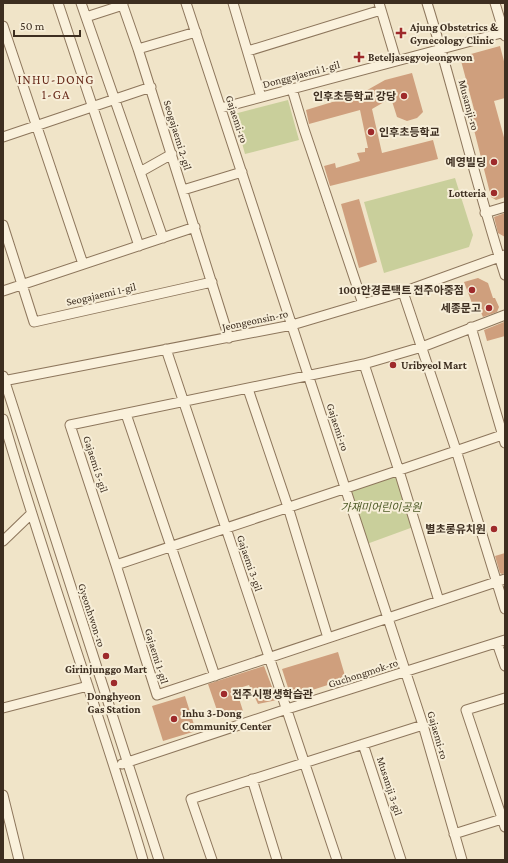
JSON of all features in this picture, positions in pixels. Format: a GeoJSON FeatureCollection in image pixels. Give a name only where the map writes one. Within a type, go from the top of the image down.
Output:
{"type":"FeatureCollection","features":[{"type":"Feature","properties":{"kind":"street"},"geometry":{"type":"LineString","coordinates":[[58,3],[139,246]]}},
{"type":"Feature","properties":{"kind":"street"},"geometry":{"type":"LineString","coordinates":[[81,3],[163,238]]}},
{"type":"Feature","properties":{"kind":"street","name":"Gajaemi-ro"},"geometry":{"type":"LineString","coordinates":[[186,3],[424,725],[462,860]]}},
{"type":"Feature","properties":{"kind":"street"},"geometry":{"type":"LineString","coordinates":[[235,3],[261,97]]}},
{"type":"Feature","properties":{"kind":"street","name":"Musamji-ro"},"geometry":{"type":"LineString","coordinates":[[427,3],[441,49],[485,213],[502,256],[505,275]]}},
{"type":"Feature","properties":{"kind":"street","name":"Donggajaemi 1-gil"},"geometry":{"type":"LineString","coordinates":[[220,108],[396,60],[505,33],[496,3]]}},
{"type":"Feature","properties":{"kind":"street"},"geometry":{"type":"LineString","coordinates":[[86,17],[122,4]]}},
{"type":"Feature","properties":{"kind":"street","name":"Seogajaemi 2-gil"},"geometry":{"type":"LineString","coordinates":[[122,4],[151,87],[183,190]]}},
{"type":"Feature","properties":{"kind":"street"},"geometry":{"type":"LineString","coordinates":[[248,51],[380,6],[396,60]]}},
{"type":"Feature","properties":{"kind":"street"},"geometry":{"type":"LineString","coordinates":[[3,26],[83,264]]}},
{"type":"Feature","properties":{"kind":"street"},"geometry":{"type":"LineString","coordinates":[[138,49],[196,32]]}},
{"type":"Feature","properties":{"kind":"street"},"geometry":{"type":"LineString","coordinates":[[3,137],[151,87]]}},
{"type":"Feature","properties":{"kind":"street"},"geometry":{"type":"LineString","coordinates":[[292,89],[363,304]]}},
{"type":"Feature","properties":{"kind":"street"},"geometry":{"type":"LineString","coordinates":[[140,172],[172,154]]}},
{"type":"Feature","properties":{"kind":"street"},"geometry":{"type":"LineString","coordinates":[[229,338],[183,190],[242,172]]}},
{"type":"Feature","properties":{"kind":"street"},"geometry":{"type":"LineString","coordinates":[[485,213],[505,207]]}},
{"type":"Feature","properties":{"kind":"street","name":"Seogajaemi 1-gil"},"geometry":{"type":"LineString","coordinates":[[3,225],[34,322],[212,282]]}},
{"type":"Feature","properties":{"kind":"street"},"geometry":{"type":"LineString","coordinates":[[3,291],[195,228]]}},
{"type":"Feature","properties":{"kind":"street","name":"Jeongeonsin-ro"},"geometry":{"type":"LineString","coordinates":[[4,379],[292,325],[403,292],[502,256]]}},
{"type":"Feature","properties":{"kind":"street"},"geometry":{"type":"LineString","coordinates":[[403,292],[501,580],[505,609]]}},
{"type":"Feature","properties":{"kind":"street","name":"Gajaemi 5-gil"},"geometry":{"type":"LineString","coordinates":[[116,565],[70,425],[364,364],[422,346],[505,315]]}},
{"type":"Feature","properties":{"kind":"street"},"geometry":{"type":"LineString","coordinates":[[471,328],[504,437]]}},
{"type":"Feature","properties":{"kind":"street"},"geometry":{"type":"LineString","coordinates":[[166,349],[184,402]]}},
{"type":"Feature","properties":{"kind":"street"},"geometry":{"type":"LineString","coordinates":[[364,364],[439,601]]}},
{"type":"Feature","properties":{"kind":"street","name":"Gyeonhwon-ro"},"geometry":{"type":"LineString","coordinates":[[4,379],[159,860]]}},
{"type":"Feature","properties":{"kind":"street"},"geometry":{"type":"LineString","coordinates":[[248,389],[288,507],[328,638]]}},
{"type":"Feature","properties":{"kind":"street","name":"Gajaemi 3-gil"},"geometry":{"type":"LineString","coordinates":[[184,402],[270,658]]}},
{"type":"Feature","properties":{"kind":"street"},"geometry":{"type":"LineString","coordinates":[[126,414],[215,676]]}},
{"type":"Feature","properties":{"kind":"street"},"geometry":{"type":"LineString","coordinates":[[3,419],[31,514],[115,767],[143,860]]}},
{"type":"Feature","properties":{"kind":"street","name":"Gajaemi 3-gil"},"geometry":{"type":"LineString","coordinates":[[116,565],[399,471],[456,450],[504,437]]}},
{"type":"Feature","properties":{"kind":"street"},"geometry":{"type":"LineString","coordinates":[[3,541],[31,514]]}},
{"type":"Feature","properties":{"kind":"street","name":"Gajaemi 1-gil"},"geometry":{"type":"LineString","coordinates":[[116,565],[157,696],[501,580]]}},
{"type":"Feature","properties":{"kind":"street"},"geometry":{"type":"LineString","coordinates":[[501,641],[505,666]]}},
{"type":"Feature","properties":{"kind":"street","name":"Guchongmok-ro"},"geometry":{"type":"LineString","coordinates":[[115,767],[287,709],[501,641]]}},
{"type":"Feature","properties":{"kind":"street"},"geometry":{"type":"LineString","coordinates":[[270,658],[337,860]]}},
{"type":"Feature","properties":{"kind":"street"},"geometry":{"type":"LineString","coordinates":[[3,708],[88,686]]}},
{"type":"Feature","properties":{"kind":"street"},"geometry":{"type":"LineString","coordinates":[[454,834],[504,821],[466,710],[505,698]]}},
{"type":"Feature","properties":{"kind":"street"},"geometry":{"type":"LineString","coordinates":[[212,860],[191,799],[424,725]]}},
{"type":"Feature","properties":{"kind":"street","name":"Musamji 3-gil"},"geometry":{"type":"LineString","coordinates":[[363,744],[401,860]]}},
{"type":"Feature","properties":{"kind":"street"},"geometry":{"type":"LineString","coordinates":[[252,779],[277,860]]}},
{"type":"Feature","properties":{"kind":"street"},"geometry":{"type":"LineString","coordinates":[[3,795],[19,860]]}},
{"type":"Feature","properties":{"kind":"green space"},"geometry":{"type":"Polygon","coordinates":[[[288,100],[299,140],[245,154],[234,114],[288,100]]]}},
{"type":"Feature","properties":{"kind":"green space"},"geometry":{"type":"Polygon","coordinates":[[[455,178],[473,235],[469,247],[384,273],[364,202],[455,178]]]}},
{"type":"Feature","properties":{"kind":"green space","name":"가재미어린이공원"},"geometry":{"type":"Polygon","coordinates":[[[399,471],[416,526],[364,545],[345,488],[399,471]]]}},
{"type":"Feature","properties":{"kind":"building"},"geometry":{"type":"Polygon","coordinates":[[[500,46],[505,65],[505,98],[494,101],[505,141],[505,197],[496,200],[491,197],[470,114],[475,113],[460,57],[500,46]]]}},
{"type":"Feature","properties":{"kind":"building","name":"인후초등학교"},"geometry":{"type":"Polygon","coordinates":[[[412,73],[423,112],[417,118],[407,121],[397,117],[391,98],[372,109],[382,153],[433,140],[438,159],[330,186],[324,166],[335,163],[336,168],[360,161],[357,153],[365,152],[365,148],[368,148],[360,110],[309,124],[306,110],[362,93],[385,80],[412,73]]]}},
{"type":"Feature","properties":{"kind":"building"},"geometry":{"type":"Polygon","coordinates":[[[359,199],[377,262],[359,268],[341,204],[359,199]]]}},
{"type":"Feature","properties":{"kind":"building"},"geometry":{"type":"Polygon","coordinates":[[[505,213],[505,237],[498,233],[494,217],[505,213]]]}},
{"type":"Feature","properties":{"kind":"building"},"geometry":{"type":"Polygon","coordinates":[[[478,278],[488,283],[493,298],[495,298],[499,307],[497,312],[483,317],[476,302],[472,303],[464,282],[478,278]]]}},
{"type":"Feature","properties":{"kind":"building"},"geometry":{"type":"Polygon","coordinates":[[[504,322],[505,336],[487,341],[484,330],[504,322]]]}},
{"type":"Feature","properties":{"kind":"building"},"geometry":{"type":"Polygon","coordinates":[[[505,553],[505,573],[502,574],[500,573],[495,556],[505,553]]]}},
{"type":"Feature","properties":{"kind":"building"},"geometry":{"type":"Polygon","coordinates":[[[338,652],[346,679],[291,697],[282,669],[338,652]]]}},
{"type":"Feature","properties":{"kind":"building","name":"전주시평생학습관"},"geometry":{"type":"Polygon","coordinates":[[[264,666],[277,700],[258,704],[249,685],[236,689],[243,711],[220,719],[208,684],[264,666]]]}},
{"type":"Feature","properties":{"kind":"building","name":"Inhu 3-Dong Community Center"},"geometry":{"type":"Polygon","coordinates":[[[185,696],[196,731],[163,741],[152,706],[185,696]]]}},
{"type":"Feature","properties":{"kind":"place","name":"Ajung Obstetrics & Gynecology Clinic"},"geometry":{"type":"Point","coordinates":[401,33]}},
{"type":"Feature","properties":{"kind":"place","name":"Beteljasegyojeongwon"},"geometry":{"type":"Point","coordinates":[359,57]}},
{"type":"Feature","properties":{"kind":"place","name":"인후초등학교 강당"},"geometry":{"type":"Point","coordinates":[404,96]}},
{"type":"Feature","properties":{"kind":"place","name":"인후초등학교"},"geometry":{"type":"Point","coordinates":[371,132]}},
{"type":"Feature","properties":{"kind":"place","name":"예영빌딩"},"geometry":{"type":"Point","coordinates":[494,162]}},
{"type":"Feature","properties":{"kind":"place","name":"Lotteria"},"geometry":{"type":"Point","coordinates":[494,193]}},
{"type":"Feature","properties":{"kind":"place","name":"1001안경콘택트 전주아중점"},"geometry":{"type":"Point","coordinates":[472,290]}},
{"type":"Feature","properties":{"kind":"place","name":"세종문고"},"geometry":{"type":"Point","coordinates":[489,308]}},
{"type":"Feature","properties":{"kind":"place","name":"Uribyeol Mart"},"geometry":{"type":"Point","coordinates":[393,365]}},
{"type":"Feature","properties":{"kind":"place","name":"별초롱유치원"},"geometry":{"type":"Point","coordinates":[494,529]}},
{"type":"Feature","properties":{"kind":"place","name":"Girinjunggo Mart"},"geometry":{"type":"Point","coordinates":[106,656]}},
{"type":"Feature","properties":{"kind":"place","name":"Donghyeon Gas Station"},"geometry":{"type":"Point","coordinates":[114,683]}},
{"type":"Feature","properties":{"kind":"place","name":"전주시평생학습관"},"geometry":{"type":"Point","coordinates":[224,694]}},
{"type":"Feature","properties":{"kind":"place","name":"Inhu 3-Dong Community Center"},"geometry":{"type":"Point","coordinates":[174,719]}},
{"type":"Feature","properties":{"kind":"district","name":"INHU-DONG 1-GA"},"geometry":{"type":"Point","coordinates":[56,86]}}]}
